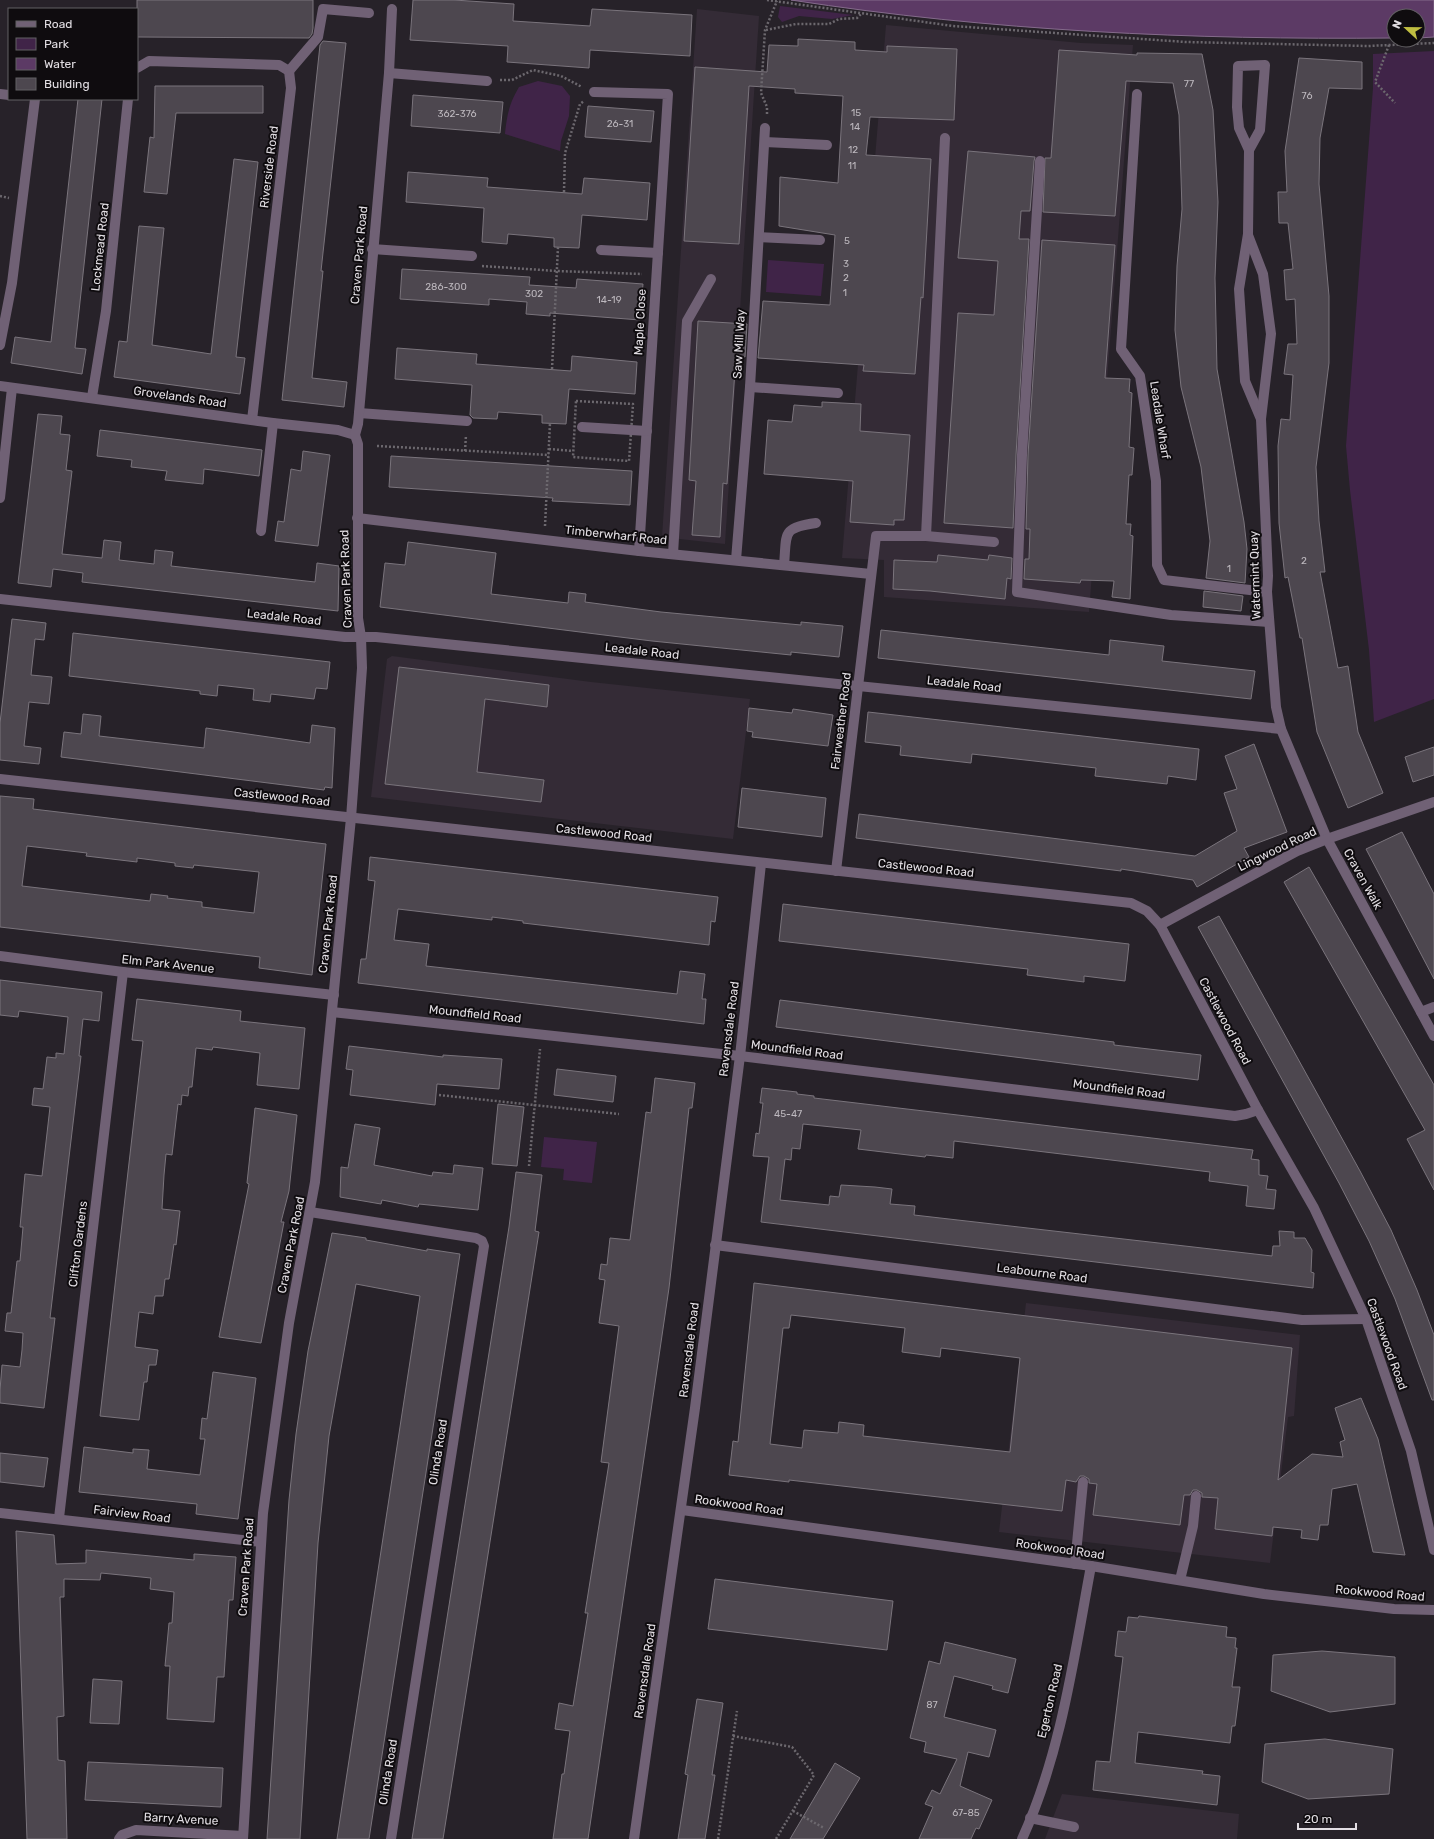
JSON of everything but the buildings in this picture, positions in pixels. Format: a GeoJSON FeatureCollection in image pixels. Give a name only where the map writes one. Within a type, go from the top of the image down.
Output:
{"type":"FeatureCollection","features":[{"type":"Feature","properties":{"kind":"street"},"geometry":{"type":"LineString","coordinates":[[138,68],[149,62],[279,65],[289,71],[318,37],[323,9],[369,13]]}},
{"type":"Feature","properties":{"kind":"street","name":"Craven Park Road"},"geometry":{"type":"LineString","coordinates":[[243,1837],[264,1505],[289,1323],[315,1182],[351,818],[362,668],[361,637],[358,618],[358,444],[355,434],[359,413],[372,249],[389,73],[392,9]]}},
{"type":"Feature","properties":{"kind":"street","name":"Watermint Quay"},"geometry":{"type":"LineString","coordinates":[[1249,150],[1260,130],[1265,65],[1238,66],[1238,107],[1240,128],[1249,150],[1248,234],[1239,289],[1245,381],[1261,419]]}},
{"type":"Feature","properties":{"kind":"street","name":"Riverside Road"},"geometry":{"type":"LineString","coordinates":[[252,420],[291,88],[289,71]]}},
{"type":"Feature","properties":{"kind":"street"},"geometry":{"type":"LineString","coordinates":[[389,73],[487,81]]}},
{"type":"Feature","properties":{"kind":"street","name":"Maple Close"},"geometry":{"type":"LineString","coordinates":[[594,92],[668,94],[639,551]]}},
{"type":"Feature","properties":{"kind":"street","name":"Leadale Wharf"},"geometry":{"type":"LineString","coordinates":[[1137,94],[1121,349],[1140,376],[1156,482],[1157,565],[1164,580],[1267,592]]}},
{"type":"Feature","properties":{"kind":"street"},"geometry":{"type":"LineString","coordinates":[[0,345],[12,283],[34,100]]}},
{"type":"Feature","properties":{"kind":"street","name":"Lockmead Road"},"geometry":{"type":"LineString","coordinates":[[92,397],[106,311],[128,100]]}},
{"type":"Feature","properties":{"kind":"street","name":"Saw Mill Way"},"geometry":{"type":"LineString","coordinates":[[736,560],[750,387],[765,128]]}},
{"type":"Feature","properties":{"kind":"street"},"geometry":{"type":"LineString","coordinates":[[945,138],[926,536],[994,542]]}},
{"type":"Feature","properties":{"kind":"street"},"geometry":{"type":"LineString","coordinates":[[765,142],[827,145]]}},
{"type":"Feature","properties":{"kind":"street"},"geometry":{"type":"LineString","coordinates":[[1040,161],[1022,455],[1017,592],[1171,615],[1269,622]]}},
{"type":"Feature","properties":{"kind":"street","name":"Watermint Quay"},"geometry":{"type":"LineString","coordinates":[[1248,234],[1263,274],[1271,334],[1261,419],[1268,576],[1267,592],[1276,707],[1281,729]]}},
{"type":"Feature","properties":{"kind":"street"},"geometry":{"type":"LineString","coordinates":[[759,237],[820,240]]}},
{"type":"Feature","properties":{"kind":"street"},"geometry":{"type":"LineString","coordinates":[[372,249],[472,256]]}},
{"type":"Feature","properties":{"kind":"street"},"geometry":{"type":"LineString","coordinates":[[601,250],[658,253]]}},
{"type":"Feature","properties":{"kind":"street"},"geometry":{"type":"LineString","coordinates":[[673,554],[687,321],[711,279]]}},
{"type":"Feature","properties":{"kind":"street","name":"Grovelands Road"},"geometry":{"type":"LineString","coordinates":[[0,386],[92,397],[273,423],[338,430],[355,434]]}},
{"type":"Feature","properties":{"kind":"street"},"geometry":{"type":"LineString","coordinates":[[750,387],[838,393]]}},
{"type":"Feature","properties":{"kind":"street"},"geometry":{"type":"LineString","coordinates":[[0,498],[12,388]]}},
{"type":"Feature","properties":{"kind":"street"},"geometry":{"type":"LineString","coordinates":[[359,413],[467,421]]}},
{"type":"Feature","properties":{"kind":"street"},"geometry":{"type":"LineString","coordinates":[[261,531],[273,423]]}},
{"type":"Feature","properties":{"kind":"street"},"geometry":{"type":"LineString","coordinates":[[582,427],[647,431]]}},
{"type":"Feature","properties":{"kind":"street","name":"Timberwharf Road"},"geometry":{"type":"LineString","coordinates":[[357,518],[639,551],[871,574]]}},
{"type":"Feature","properties":{"kind":"street"},"geometry":{"type":"LineString","coordinates":[[784,565],[785,544],[788,533],[796,526],[816,523]]}},
{"type":"Feature","properties":{"kind":"street","name":"Fairweather Road"},"geometry":{"type":"LineString","coordinates":[[836,871],[876,536],[926,536]]}},
{"type":"Feature","properties":{"kind":"street","name":"Leadale Road"},"geometry":{"type":"LineString","coordinates":[[0,599],[361,637],[376,637],[1281,729]]}},
{"type":"Feature","properties":{"kind":"street","name":"Craven Walk"},"geometry":{"type":"LineString","coordinates":[[1281,729],[1327,839],[1434,1036]]}},
{"type":"Feature","properties":{"kind":"street","name":"Castlewood Road"},"geometry":{"type":"LineString","coordinates":[[0,779],[761,864],[1131,903],[1148,911],[1160,925],[1258,1110],[1314,1208],[1366,1319],[1411,1451],[1434,1550]]}},
{"type":"Feature","properties":{"kind":"street","name":"Lingwood Road"},"geometry":{"type":"LineString","coordinates":[[1160,925],[1298,852],[1327,839],[1434,802]]}},
{"type":"Feature","properties":{"kind":"street","name":"Ravensdale Road"},"geometry":{"type":"LineString","coordinates":[[634,1839],[682,1510],[740,1056],[761,864]]}},
{"type":"Feature","properties":{"kind":"street","name":"Elm Park Avenue"},"geometry":{"type":"LineString","coordinates":[[0,956],[123,972],[334,995]]}},
{"type":"Feature","properties":{"kind":"street","name":"Clifton Gardens"},"geometry":{"type":"LineString","coordinates":[[59,1518],[123,972]]}},
{"type":"Feature","properties":{"kind":"street"},"geometry":{"type":"LineString","coordinates":[[1421,1012],[1434,1007]]}},
{"type":"Feature","properties":{"kind":"street","name":"Moundfield Road"},"geometry":{"type":"LineString","coordinates":[[332,1012],[740,1056],[1235,1116],[1258,1110]]}},
{"type":"Feature","properties":{"kind":"street","name":"Olinda Road"},"geometry":{"type":"LineString","coordinates":[[310,1212],[476,1238],[482,1241],[484,1246],[391,1839]]}},
{"type":"Feature","properties":{"kind":"street","name":"Leabourne Road"},"geometry":{"type":"LineString","coordinates":[[715,1245],[1024,1283],[1302,1320],[1366,1319]]}},
{"type":"Feature","properties":{"kind":"street"},"geometry":{"type":"LineString","coordinates":[[1075,1564],[1083,1482]]}},
{"type":"Feature","properties":{"kind":"street"},"geometry":{"type":"LineString","coordinates":[[1180,1580],[1193,1526],[1196,1496]]}},
{"type":"Feature","properties":{"kind":"street","name":"Rookwood Road"},"geometry":{"type":"LineString","coordinates":[[682,1510],[1091,1566],[1295,1597],[1394,1609],[1434,1610]]}},
{"type":"Feature","properties":{"kind":"street","name":"Fairview Road"},"geometry":{"type":"LineString","coordinates":[[0,1513],[59,1518],[261,1542]]}},
{"type":"Feature","properties":{"kind":"street","name":"Egerton Road"},"geometry":{"type":"LineString","coordinates":[[1022,1839],[1048,1769],[1066,1694],[1091,1566]]}},
{"type":"Feature","properties":{"kind":"street"},"geometry":{"type":"LineString","coordinates":[[1030,1818],[1074,1827]]}},
{"type":"Feature","properties":{"kind":"street","name":"Barry Avenue"},"geometry":{"type":"LineString","coordinates":[[119,1839],[122,1836],[136,1830],[243,1837]]}},
{"type":"Feature","properties":{"kind":"path"},"geometry":{"type":"LineString","coordinates":[[767,0],[953,26],[1186,42],[1386,45]]}},
{"type":"Feature","properties":{"kind":"path"},"geometry":{"type":"LineString","coordinates":[[765,128],[767,107],[761,93],[765,30],[777,1]]}},
{"type":"Feature","properties":{"kind":"path"},"geometry":{"type":"LineString","coordinates":[[765,30],[796,24],[829,24],[839,19],[857,18],[861,14]]}},
{"type":"Feature","properties":{"kind":"path"},"geometry":{"type":"LineString","coordinates":[[1388,48],[1375,82],[1395,102]]}},
{"type":"Feature","properties":{"kind":"path"},"geometry":{"type":"LineString","coordinates":[[487,81],[512,80],[533,70],[561,76],[594,92],[580,104],[565,153],[564,192]]}},
{"type":"Feature","properties":{"kind":"path"},"geometry":{"type":"LineString","coordinates":[[552,369],[558,247]]}},
{"type":"Feature","properties":{"kind":"path"},"geometry":{"type":"LineString","coordinates":[[472,256],[482,266],[557,271],[642,274]]}},
{"type":"Feature","properties":{"kind":"path"},"geometry":{"type":"LineString","coordinates":[[544,540],[550,423]]}},
{"type":"Feature","properties":{"kind":"path"},"geometry":{"type":"LineString","coordinates":[[377,446],[549,455]]}},
{"type":"Feature","properties":{"kind":"path"},"geometry":{"type":"LineString","coordinates":[[549,450],[573,450]]}},
{"type":"Feature","properties":{"kind":"path"},"geometry":{"type":"LineString","coordinates":[[529,1166],[542,1035]]}},
{"type":"Feature","properties":{"kind":"path"},"geometry":{"type":"LineString","coordinates":[[439,1095],[619,1114]]}},
{"type":"Feature","properties":{"kind":"path"},"geometry":{"type":"LineString","coordinates":[[718,1839],[737,1711]]}},
{"type":"Feature","properties":{"kind":"path"},"geometry":{"type":"LineString","coordinates":[[733,1736],[792,1747],[814,1775],[776,1839]]}},
{"type":"Feature","properties":{"kind":"path"},"geometry":{"type":"LineString","coordinates":[[793,1811],[824,1828]]}},
{"type":"Feature","properties":{"kind":"shaded area"},"geometry":{"type":"Polygon","coordinates":[[[697,9],[759,16],[725,544],[662,537],[697,9]]]}},
{"type":"Feature","properties":{"kind":"shaded area"},"geometry":{"type":"Polygon","coordinates":[[[886,25],[1081,43],[1133,45],[1089,612],[884,597],[884,560],[842,558],[886,25]]]}},
{"type":"Feature","properties":{"kind":"shaded area"},"geometry":{"type":"Polygon","coordinates":[[[392,656],[591,682],[750,699],[733,839],[371,797],[387,659],[392,656]]]}},
{"type":"Feature","properties":{"kind":"shaded area"},"geometry":{"type":"Polygon","coordinates":[[[1026,1303],[1300,1335],[1294,1416],[1288,1417],[1270,1563],[999,1532],[1026,1303]]]}},
{"type":"Feature","properties":{"kind":"shaded area"},"geometry":{"type":"Polygon","coordinates":[[[1062,1794],[1239,1814],[1237,1839],[1045,1839],[1062,1794]]]}},
{"type":"Feature","properties":{"kind":"green space"},"geometry":{"type":"Polygon","coordinates":[[[780,6],[853,15],[832,19],[799,16],[782,22],[778,17],[780,6]]]}},
{"type":"Feature","properties":{"kind":"green space"},"geometry":{"type":"Polygon","coordinates":[[[1434,51],[1434,699],[1374,722],[1369,650],[1346,446],[1373,88],[1373,54],[1434,51]]]}},
{"type":"Feature","properties":{"kind":"green space"},"geometry":{"type":"Polygon","coordinates":[[[538,81],[562,86],[570,96],[569,116],[561,141],[560,151],[505,134],[509,110],[519,87],[538,81]]]}},
{"type":"Feature","properties":{"kind":"green space"},"geometry":{"type":"Polygon","coordinates":[[[768,260],[824,264],[821,296],[766,292],[768,260]]]}},
{"type":"Feature","properties":{"kind":"green space"},"geometry":{"type":"Polygon","coordinates":[[[544,1137],[597,1142],[592,1183],[563,1180],[564,1169],[541,1167],[544,1137]]]}},
{"type":"Feature","properties":{"kind":"water"},"geometry":{"type":"Polygon","coordinates":[[[791,0],[1434,0],[1434,37],[1426,38],[1426,8],[1386,8],[1386,38],[1167,35],[1016,26],[866,11],[791,0]]]}}]}
